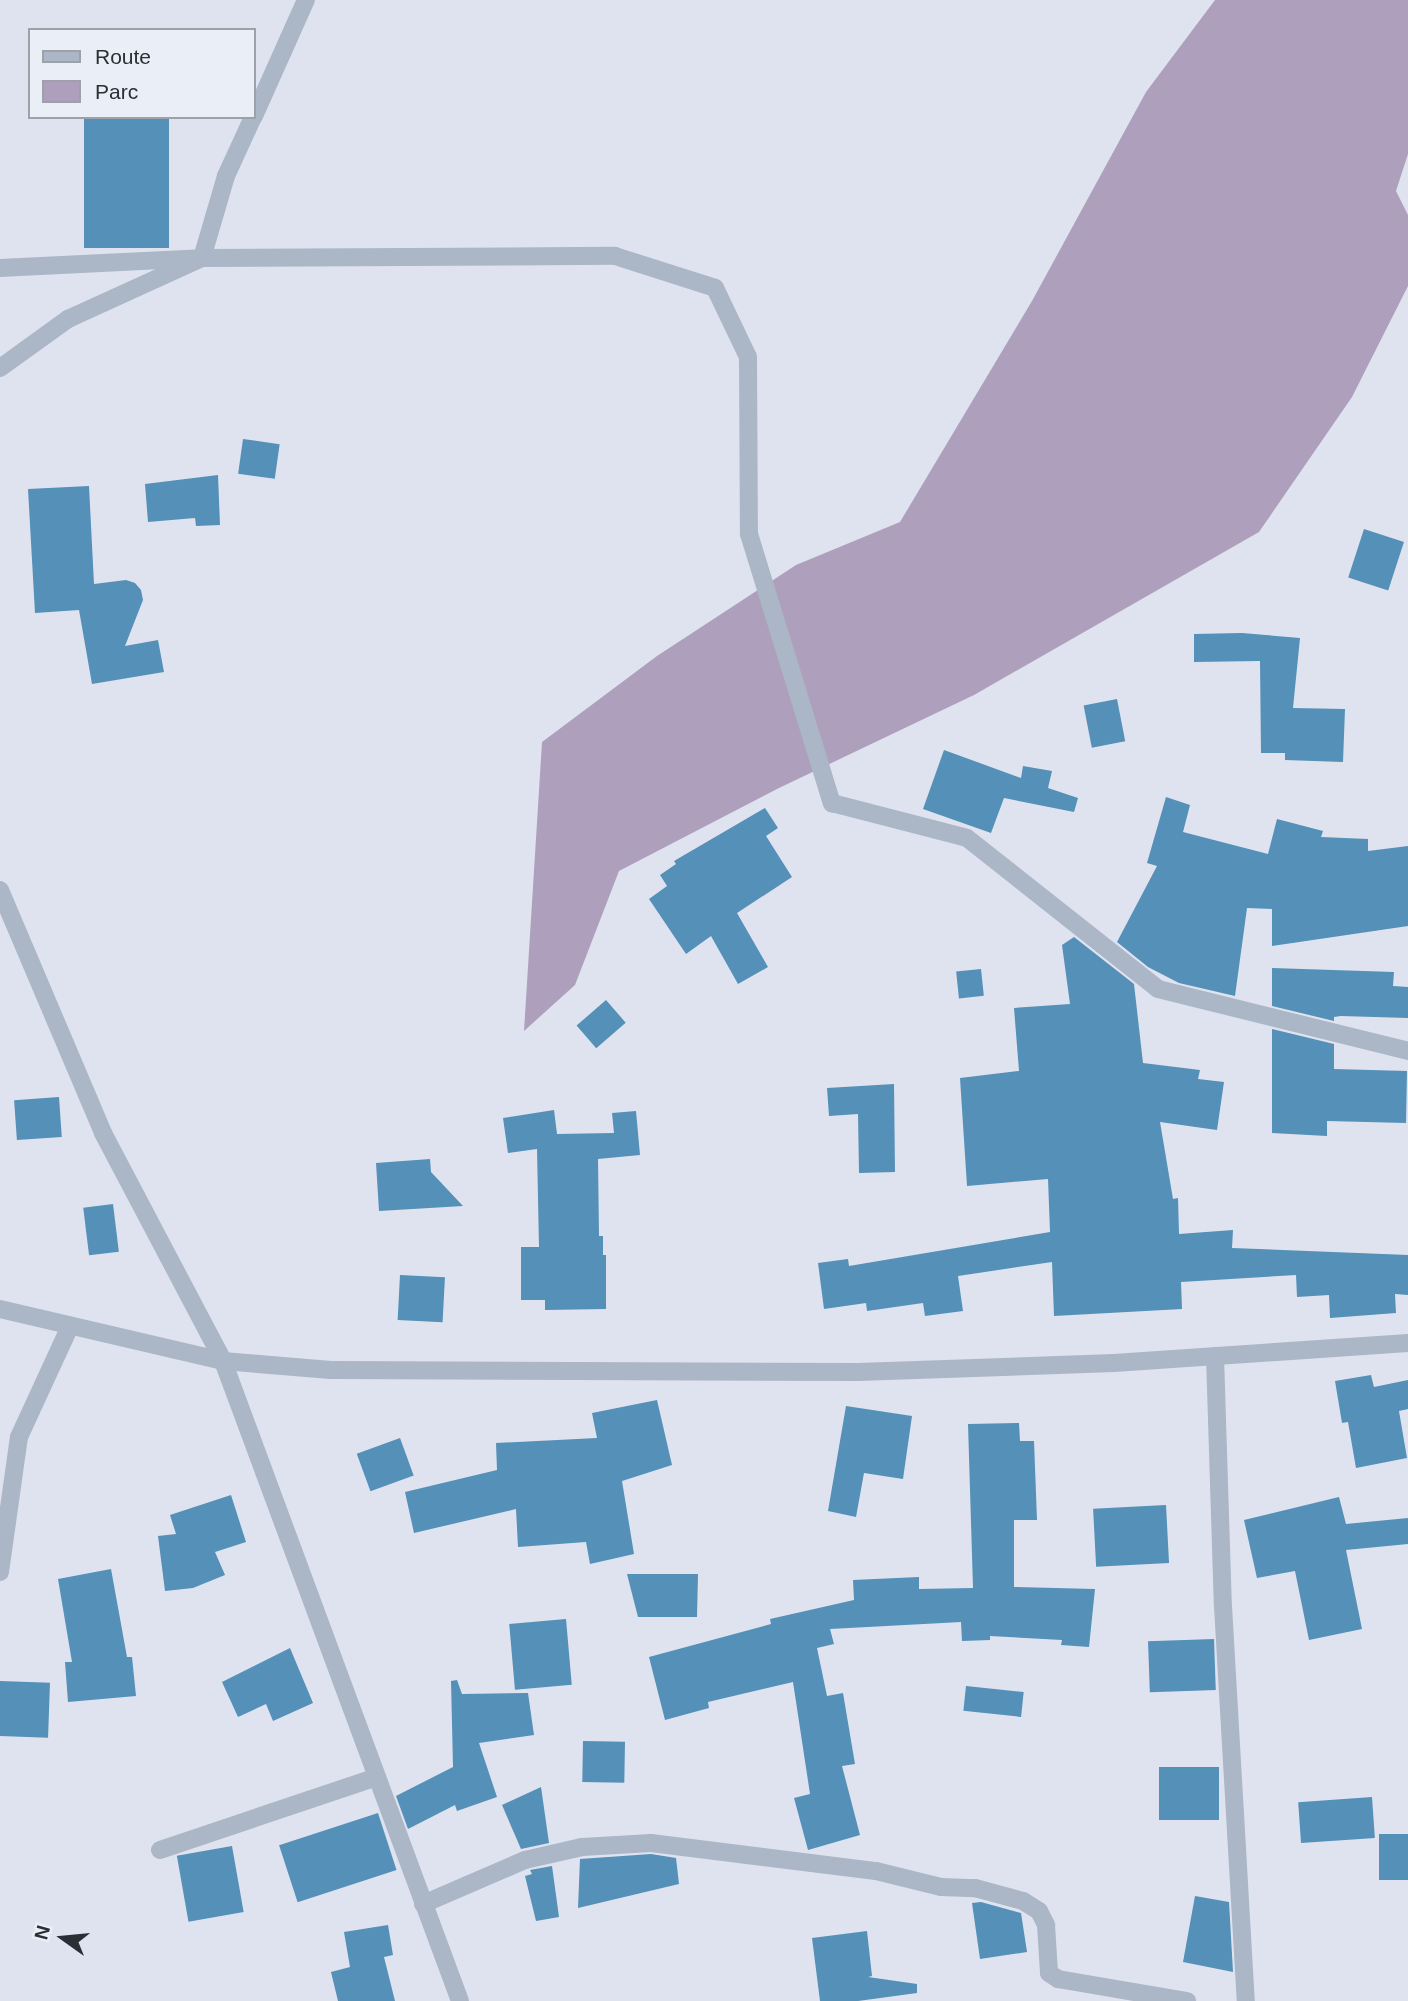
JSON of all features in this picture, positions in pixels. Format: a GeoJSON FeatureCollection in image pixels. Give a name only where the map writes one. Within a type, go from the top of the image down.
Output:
{"type":"FeatureCollection","features":[{"type":"Feature","properties":{"kind":"street"},"geometry":{"type":"LineString","coordinates":[[256,110],[306,0]]}},
{"type":"Feature","properties":{"kind":"street"},"geometry":{"type":"LineString","coordinates":[[0,368],[68,319],[202,258],[226,176],[252,119]]}},
{"type":"Feature","properties":{"kind":"street"},"geometry":{"type":"LineString","coordinates":[[0,268],[202,258],[615,256],[715,288],[748,357],[749,534],[832,803],[967,838],[1158,989],[1408,1051]]}},
{"type":"Feature","properties":{"kind":"street"},"geometry":{"type":"LineString","coordinates":[[0,890],[103,1133],[223,1361],[460,2001]]}},
{"type":"Feature","properties":{"kind":"street"},"geometry":{"type":"LineString","coordinates":[[0,1309],[223,1361],[345,1370],[858,1373],[1215,1356],[1408,1343]]}},
{"type":"Feature","properties":{"kind":"street"},"geometry":{"type":"LineString","coordinates":[[0,1572],[19,1437],[70,1326]]}},
{"type":"Feature","properties":{"kind":"street"},"geometry":{"type":"LineString","coordinates":[[1215,1356],[1223,1606],[1246,2001]]}},
{"type":"Feature","properties":{"kind":"street"},"geometry":{"type":"LineString","coordinates":[[160,1850],[377,1777]]}},
{"type":"Feature","properties":{"kind":"street"},"geometry":{"type":"LineString","coordinates":[[423,1904],[525,1860],[582,1847],[651,1843],[876,1871],[941,1887],[975,1888],[1023,1901],[1039,1911],[1046,1925],[1049,1973],[1058,1979],[1187,2001]]}},
{"type":"Feature","properties":{"kind":"green space"},"geometry":{"type":"Polygon","coordinates":[[[1215,0],[1408,0],[1408,154],[1396,191],[1408,215],[1408,286],[1352,397],[1259,532],[974,695],[779,788],[619,871],[575,985],[524,1031],[542,742],[657,656],[796,565],[900,522],[1032,301],[1146,92],[1215,0]]]}},
{"type":"Feature","properties":{"kind":"building"},"geometry":{"type":"Polygon","coordinates":[[[84,119],[169,119],[169,248],[84,248],[84,119]]]}},
{"type":"Feature","properties":{"kind":"building"},"geometry":{"type":"Polygon","coordinates":[[[243,439],[280,444],[275,479],[238,474],[243,439]]]}},
{"type":"Feature","properties":{"kind":"building"},"geometry":{"type":"Polygon","coordinates":[[[218,475],[220,525],[196,526],[195,518],[148,522],[145,484],[218,475]]]}},
{"type":"Feature","properties":{"kind":"building"},"geometry":{"type":"Polygon","coordinates":[[[89,486],[94,584],[126,580],[135,583],[141,590],[143,600],[125,646],[158,640],[164,672],[92,684],[79,610],[35,613],[28,489],[89,486]]]}},
{"type":"Feature","properties":{"kind":"building"},"geometry":{"type":"Polygon","coordinates":[[[1364,529],[1404,542],[1388,590],[1348,578],[1364,529]]]}},
{"type":"Feature","properties":{"kind":"building"},"geometry":{"type":"Polygon","coordinates":[[[1242,633],[1300,638],[1293,708],[1345,709],[1343,762],[1285,760],[1285,753],[1261,753],[1260,661],[1194,662],[1194,634],[1242,633]]]}},
{"type":"Feature","properties":{"kind":"building"},"geometry":{"type":"Polygon","coordinates":[[[1117,699],[1125,741],[1092,748],[1084,705],[1117,699]]]}},
{"type":"Feature","properties":{"kind":"building"},"geometry":{"type":"Polygon","coordinates":[[[944,750],[1021,778],[1023,766],[1052,771],[1048,788],[1078,798],[1074,812],[1004,798],[991,833],[923,809],[944,750]]]}},
{"type":"Feature","properties":{"kind":"building"},"geometry":{"type":"Polygon","coordinates":[[[1166,797],[1190,805],[1183,832],[1268,854],[1277,819],[1323,831],[1321,837],[1368,839],[1368,851],[1408,846],[1408,926],[1272,946],[1272,909],[1247,908],[1235,996],[1179,983],[1148,967],[1117,942],[1157,866],[1147,863],[1166,797]]]}},
{"type":"Feature","properties":{"kind":"building"},"geometry":{"type":"Polygon","coordinates":[[[765,808],[778,828],[766,836],[792,877],[737,913],[768,967],[738,984],[711,936],[686,954],[649,899],[667,886],[660,875],[676,864],[674,861],[765,808]]]}},
{"type":"Feature","properties":{"kind":"building"},"geometry":{"type":"Polygon","coordinates":[[[1074,937],[1134,984],[1143,1063],[1200,1070],[1198,1079],[1224,1082],[1217,1130],[1160,1122],[1173,1199],[1178,1198],[1179,1234],[1233,1230],[1232,1248],[1408,1255],[1408,1295],[1395,1294],[1396,1313],[1330,1318],[1329,1295],[1297,1297],[1296,1275],[1181,1282],[1182,1309],[1054,1316],[1052,1262],[958,1276],[963,1311],[925,1316],[923,1303],[867,1311],[866,1303],[824,1309],[818,1263],[848,1259],[849,1266],[1050,1232],[1048,1179],[967,1186],[960,1078],[1019,1071],[1014,1008],[1070,1004],[1062,945],[1074,937]]]}},
{"type":"Feature","properties":{"kind":"building"},"geometry":{"type":"Polygon","coordinates":[[[1272,968],[1394,972],[1393,986],[1408,987],[1408,1018],[1341,1016],[1334,1017],[1334,1021],[1272,1006],[1272,968]]]}},
{"type":"Feature","properties":{"kind":"building"},"geometry":{"type":"Polygon","coordinates":[[[981,969],[984,996],[959,998],[956,972],[981,969]]]}},
{"type":"Feature","properties":{"kind":"building"},"geometry":{"type":"Polygon","coordinates":[[[606,1000],[626,1023],[596,1048],[577,1026],[606,1000]]]}},
{"type":"Feature","properties":{"kind":"building"},"geometry":{"type":"Polygon","coordinates":[[[1272,1029],[1334,1044],[1334,1069],[1407,1071],[1406,1123],[1327,1121],[1327,1136],[1272,1133],[1272,1029]]]}},
{"type":"Feature","properties":{"kind":"building"},"geometry":{"type":"Polygon","coordinates":[[[894,1084],[895,1172],[859,1173],[858,1114],[829,1116],[827,1088],[894,1084]]]}},
{"type":"Feature","properties":{"kind":"building"},"geometry":{"type":"Polygon","coordinates":[[[59,1097],[62,1137],[17,1140],[14,1100],[59,1097]]]}},
{"type":"Feature","properties":{"kind":"building"},"geometry":{"type":"Polygon","coordinates":[[[554,1110],[557,1134],[614,1133],[612,1113],[636,1111],[640,1155],[598,1159],[599,1236],[603,1236],[603,1255],[606,1255],[606,1309],[545,1310],[545,1300],[521,1300],[521,1247],[539,1247],[537,1149],[508,1153],[503,1118],[554,1110]]]}},
{"type":"Feature","properties":{"kind":"building"},"geometry":{"type":"Polygon","coordinates":[[[430,1159],[431,1172],[463,1206],[379,1211],[376,1163],[430,1159]]]}},
{"type":"Feature","properties":{"kind":"building"},"geometry":{"type":"Polygon","coordinates":[[[113,1204],[119,1252],[89,1255],[83,1208],[113,1204]]]}},
{"type":"Feature","properties":{"kind":"building"},"geometry":{"type":"Polygon","coordinates":[[[400,1275],[445,1277],[443,1322],[398,1320],[400,1275]]]}},
{"type":"Feature","properties":{"kind":"building"},"geometry":{"type":"Polygon","coordinates":[[[1371,1375],[1374,1387],[1408,1380],[1408,1409],[1399,1411],[1407,1458],[1356,1468],[1348,1422],[1342,1423],[1335,1381],[1371,1375]]]}},
{"type":"Feature","properties":{"kind":"building"},"geometry":{"type":"Polygon","coordinates":[[[657,1400],[672,1465],[622,1481],[634,1554],[590,1564],[586,1542],[518,1547],[516,1509],[414,1533],[405,1492],[497,1470],[496,1443],[597,1438],[592,1413],[657,1400]]]}},
{"type":"Feature","properties":{"kind":"building"},"geometry":{"type":"Polygon","coordinates":[[[846,1406],[912,1416],[903,1479],[864,1473],[856,1517],[828,1511],[846,1406]]]}},
{"type":"Feature","properties":{"kind":"building"},"geometry":{"type":"Polygon","coordinates":[[[1019,1423],[1020,1441],[1034,1441],[1037,1520],[1014,1520],[1014,1587],[1095,1589],[1089,1647],[1061,1645],[1062,1640],[990,1636],[990,1640],[962,1641],[961,1622],[830,1629],[834,1644],[817,1648],[827,1696],[843,1693],[855,1764],[842,1766],[860,1835],[808,1850],[794,1798],[810,1794],[793,1682],[708,1702],[709,1708],[665,1720],[649,1657],[771,1624],[770,1619],[854,1600],[853,1580],[919,1577],[919,1589],[973,1588],[968,1424],[1019,1423]]]}},
{"type":"Feature","properties":{"kind":"building"},"geometry":{"type":"Polygon","coordinates":[[[400,1438],[414,1476],[370,1491],[357,1454],[400,1438]]]}},
{"type":"Feature","properties":{"kind":"building"},"geometry":{"type":"Polygon","coordinates":[[[231,1495],[246,1542],[215,1552],[225,1575],[193,1588],[165,1591],[158,1536],[176,1534],[170,1515],[231,1495]]]}},
{"type":"Feature","properties":{"kind":"building"},"geometry":{"type":"Polygon","coordinates":[[[1339,1497],[1346,1524],[1408,1518],[1408,1544],[1346,1550],[1362,1629],[1309,1640],[1295,1571],[1257,1578],[1244,1520],[1339,1497]]]}},
{"type":"Feature","properties":{"kind":"building"},"geometry":{"type":"Polygon","coordinates":[[[1166,1505],[1169,1563],[1096,1567],[1093,1509],[1166,1505]]]}},
{"type":"Feature","properties":{"kind":"building"},"geometry":{"type":"Polygon","coordinates":[[[111,1569],[127,1657],[132,1657],[136,1696],[68,1702],[65,1662],[72,1662],[58,1579],[111,1569]]]}},
{"type":"Feature","properties":{"kind":"building"},"geometry":{"type":"Polygon","coordinates":[[[627,1574],[698,1574],[697,1617],[638,1617],[627,1574]]]}},
{"type":"Feature","properties":{"kind":"building"},"geometry":{"type":"Polygon","coordinates":[[[566,1619],[572,1685],[515,1690],[509,1624],[566,1619]]]}},
{"type":"Feature","properties":{"kind":"building"},"geometry":{"type":"Polygon","coordinates":[[[1214,1639],[1216,1690],[1150,1692],[1148,1641],[1214,1639]]]}},
{"type":"Feature","properties":{"kind":"building"},"geometry":{"type":"Polygon","coordinates":[[[290,1648],[313,1703],[273,1721],[266,1704],[238,1717],[222,1682],[290,1648]]]}},
{"type":"Feature","properties":{"kind":"building"},"geometry":{"type":"Polygon","coordinates":[[[457,1680],[462,1694],[528,1693],[534,1735],[479,1743],[497,1797],[457,1811],[455,1805],[408,1829],[396,1796],[453,1767],[451,1681],[457,1680]]]}},
{"type":"Feature","properties":{"kind":"building"},"geometry":{"type":"Polygon","coordinates":[[[0,1681],[50,1683],[48,1738],[0,1736],[0,1681]]]}},
{"type":"Feature","properties":{"kind":"building"},"geometry":{"type":"Polygon","coordinates":[[[966,1686],[1024,1692],[1021,1717],[963,1711],[966,1686]]]}},
{"type":"Feature","properties":{"kind":"building"},"geometry":{"type":"Polygon","coordinates":[[[583,1741],[625,1742],[624,1783],[582,1782],[583,1741]]]}},
{"type":"Feature","properties":{"kind":"building"},"geometry":{"type":"Polygon","coordinates":[[[1159,1767],[1219,1767],[1219,1820],[1159,1820],[1159,1767]]]}},
{"type":"Feature","properties":{"kind":"building"},"geometry":{"type":"Polygon","coordinates":[[[541,1787],[549,1843],[521,1849],[502,1805],[541,1787]]]}},
{"type":"Feature","properties":{"kind":"building"},"geometry":{"type":"Polygon","coordinates":[[[1372,1797],[1375,1838],[1301,1843],[1298,1802],[1372,1797]]]}},
{"type":"Feature","properties":{"kind":"building"},"geometry":{"type":"Polygon","coordinates":[[[378,1813],[397,1870],[298,1902],[279,1845],[378,1813]]]}},
{"type":"Feature","properties":{"kind":"building"},"geometry":{"type":"Polygon","coordinates":[[[1379,1834],[1408,1834],[1408,1880],[1379,1880],[1379,1834]]]}},
{"type":"Feature","properties":{"kind":"building"},"geometry":{"type":"Polygon","coordinates":[[[232,1846],[244,1912],[188,1922],[177,1856],[232,1846]]]}},
{"type":"Feature","properties":{"kind":"building"},"geometry":{"type":"Polygon","coordinates":[[[651,1854],[676,1858],[679,1884],[578,1908],[580,1859],[651,1854]]]}},
{"type":"Feature","properties":{"kind":"building"},"geometry":{"type":"Polygon","coordinates":[[[552,1866],[559,1917],[536,1921],[525,1876],[532,1874],[530,1870],[552,1866]]]}},
{"type":"Feature","properties":{"kind":"building"},"geometry":{"type":"Polygon","coordinates":[[[1195,1896],[1229,1902],[1233,1972],[1183,1962],[1195,1896]]]}},
{"type":"Feature","properties":{"kind":"building"},"geometry":{"type":"Polygon","coordinates":[[[981,1902],[1021,1913],[1027,1952],[980,1959],[972,1903],[981,1902]]]}},
{"type":"Feature","properties":{"kind":"building"},"geometry":{"type":"Polygon","coordinates":[[[388,1925],[393,1955],[384,1957],[395,2001],[338,2001],[331,1972],[350,1967],[344,1932],[388,1925]]]}},
{"type":"Feature","properties":{"kind":"building"},"geometry":{"type":"Polygon","coordinates":[[[867,1931],[872,1976],[868,1977],[917,1984],[917,1993],[858,2001],[820,2001],[812,1938],[867,1931]]]}}]}
